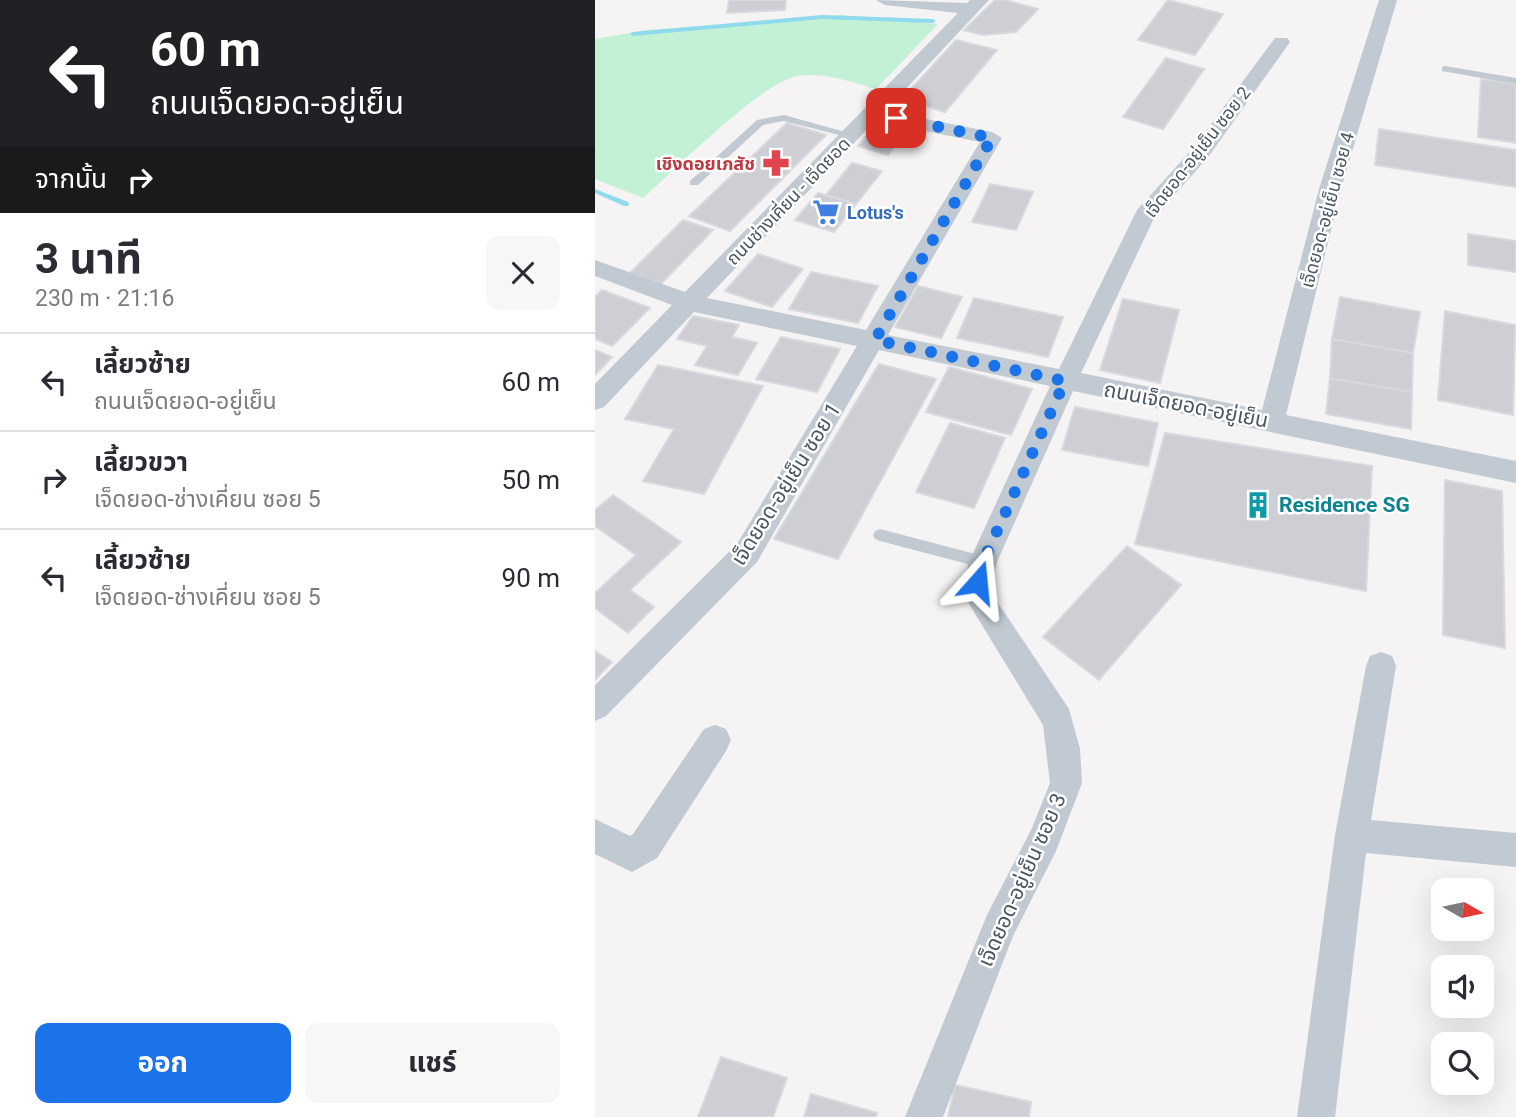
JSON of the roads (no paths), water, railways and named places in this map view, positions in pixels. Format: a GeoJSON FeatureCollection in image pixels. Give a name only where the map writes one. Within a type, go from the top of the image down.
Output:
{"type":"FeatureCollection","features":[{"type":"Feature","properties":{"kind":"street"},"geometry":{"type":"LineString","coordinates":[[885,0],[975,4]]}},
{"type":"Feature","properties":{"kind":"street","name":"เจ็ดยอด-อยู่เย็น ซอย 4"},"geometry":{"type":"LineString","coordinates":[[1272,422],[1330,189],[1388,0]]}},
{"type":"Feature","properties":{"kind":"street","name":"ถนนช่างเคี่ยน - เจ็ดยอด"},"geometry":{"type":"LineString","coordinates":[[595,400],[691,303],[975,4]]}},
{"type":"Feature","properties":{"kind":"street","name":"เจ็ดยอด-อยู่เย็น ซอย 2"},"geometry":{"type":"LineString","coordinates":[[1065,381],[1145,215],[1202,151],[1281,42]]}},
{"type":"Feature","properties":{"kind":"street","name":"เจ็ดยอด-อยู่เย็น ซอย 1"},"geometry":{"type":"LineString","coordinates":[[595,706],[747,553],[992,138],[871,114]]}},
{"type":"Feature","properties":{"kind":"street","name":"ถนนเจ็ดยอด-อยู่เย็น"},"geometry":{"type":"LineString","coordinates":[[595,268],[691,303],[1516,472]]}},
{"type":"Feature","properties":{"kind":"street","name":"เจ็ดยอด-อยู่เย็น ซอย 3"},"geometry":{"type":"LineString","coordinates":[[924,1117],[999,927],[1044,839],[1066,783],[1064,749],[1058,720],[983,604],[978,582],[983,562],[1065,381]]}},
{"type":"Feature","properties":{"kind":"street"},"geometry":{"type":"LineString","coordinates":[[1319,1117],[1352,835],[1381,666]]}},
{"type":"Feature","properties":{"kind":"street"},"geometry":{"type":"LineString","coordinates":[[597,844],[632,855],[645,846],[715,740]]}},
{"type":"Feature","properties":{"kind":"street"},"geometry":{"type":"LineString","coordinates":[[1352,835],[1516,850]]}},
{"type":"Feature","properties":{"kind":"lane"},"geometry":{"type":"LineString","coordinates":[[1445,69],[1516,81]]}},
{"type":"Feature","properties":{"kind":"lane"},"geometry":{"type":"LineString","coordinates":[[694,183],[760,122],[784,118],[851,135]]}},
{"type":"Feature","properties":{"kind":"lane"},"geometry":{"type":"LineString","coordinates":[[880,534],[983,562]]}},
{"type":"Feature","properties":{"kind":"waterway"},"geometry":{"type":"LineString","coordinates":[[633,34],[822,17],[933,21]]}},
{"type":"Feature","properties":{"kind":"waterway"},"geometry":{"type":"LineString","coordinates":[[595,191],[626,204]]}},
{"type":"Feature","properties":{"kind":"place","name":"เชิงดอยเภสัช"},"geometry":{"type":"Point","coordinates":[776,163]}},
{"type":"Feature","properties":{"kind":"place","name":"Lotus's"},"geometry":{"type":"Point","coordinates":[826,212]}},
{"type":"Feature","properties":{"kind":"place","name":"Residence SG"},"geometry":{"type":"Point","coordinates":[1258,505]}}]}
